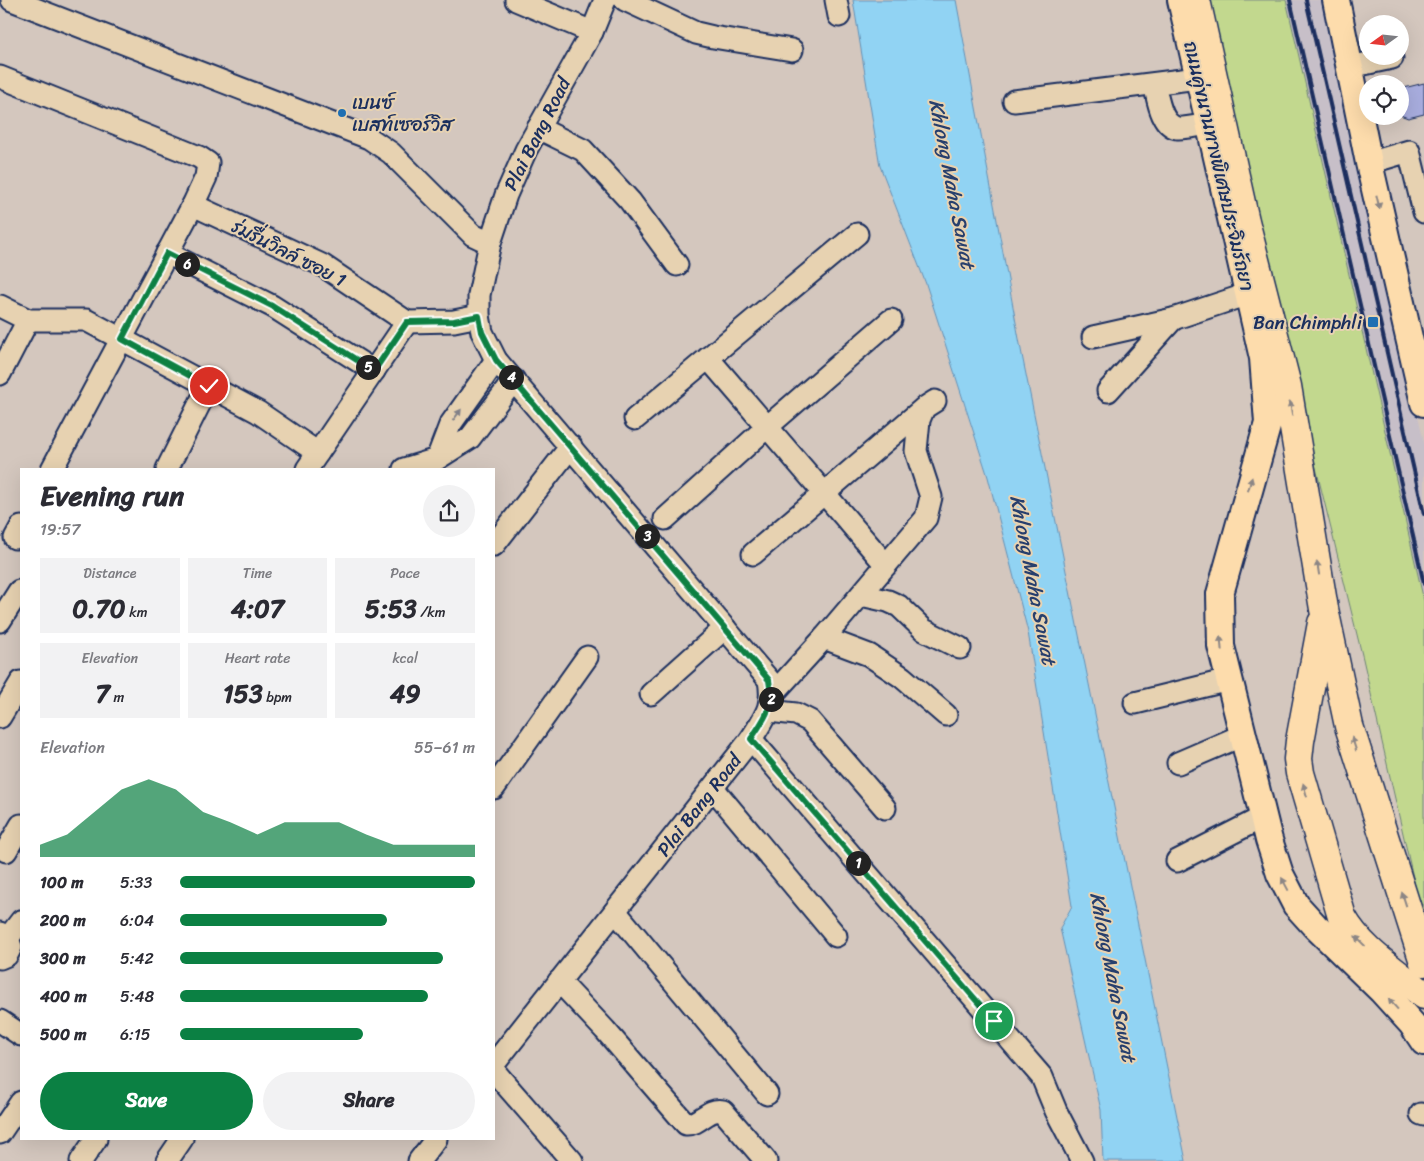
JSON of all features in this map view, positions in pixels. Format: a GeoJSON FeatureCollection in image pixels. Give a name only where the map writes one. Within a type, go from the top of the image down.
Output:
{"type":"FeatureCollection","features":[{"type":"Feature","properties":{"kind":"highway"},"geometry":{"type":"LineString","coordinates":[[1196,0],[1245,222],[1287,386],[1324,609],[1349,726],[1424,962]]}},
{"type":"Feature","properties":{"kind":"highway"},"geometry":{"type":"LineString","coordinates":[[1324,609],[1300,741],[1298,759],[1300,773],[1342,917],[1360,943],[1424,995]]}},
{"type":"Feature","properties":{"kind":"main road","name":"ถนนคู่ขนานทางพิเศษประจิมรัถยา"},"geometry":{"type":"LineString","coordinates":[[1181,0],[1263,358],[1268,423],[1220,594],[1221,646],[1263,817],[1280,874],[1296,905],[1382,991],[1412,1024],[1424,1042]]}},
{"type":"Feature","properties":{"kind":"main road"},"geometry":{"type":"LineString","coordinates":[[1336,0],[1369,163],[1424,402]]}},
{"type":"Feature","properties":{"kind":"street"},"geometry":{"type":"LineString","coordinates":[[12,0],[369,138],[391,153],[473,235],[490,243]]}},
{"type":"Feature","properties":{"kind":"street"},"geometry":{"type":"LineString","coordinates":[[516,0],[592,32]]}},
{"type":"Feature","properties":{"kind":"street","name":"Plai Bang Road"},"geometry":{"type":"LineString","coordinates":[[495,1063],[751,739],[770,703],[769,680],[496,360],[482,332],[479,316],[480,295],[490,243],[506,195],[526,150],[592,32],[605,0]]}},
{"type":"Feature","properties":{"kind":"street"},"geometry":{"type":"LineString","coordinates":[[624,0],[696,33],[713,38],[792,50]]}},
{"type":"Feature","properties":{"kind":"street"},"geometry":{"type":"LineString","coordinates":[[1350,67],[1359,65]]}},
{"type":"Feature","properties":{"kind":"street"},"geometry":{"type":"LineString","coordinates":[[0,77],[206,160],[208,168],[206,177],[193,205],[53,468]]}},
{"type":"Feature","properties":{"kind":"street"},"geometry":{"type":"LineString","coordinates":[[1014,101],[1198,78]]}},
{"type":"Feature","properties":{"kind":"street"},"geometry":{"type":"LineString","coordinates":[[1154,84],[1162,115],[1169,123],[1177,128],[1209,124]]}},
{"type":"Feature","properties":{"kind":"street"},"geometry":{"type":"LineString","coordinates":[[538,128],[583,150],[630,201],[677,265]]}},
{"type":"Feature","properties":{"kind":"street"},"geometry":{"type":"LineString","coordinates":[[1369,163],[1409,151],[1424,212]]}},
{"type":"Feature","properties":{"kind":"street","name":"ร่มรื่นวิลล์ ซอย 1"},"geometry":{"type":"LineString","coordinates":[[193,205],[322,265],[407,322]]}},
{"type":"Feature","properties":{"kind":"street"},"geometry":{"type":"LineString","coordinates":[[635,420],[857,234]]}},
{"type":"Feature","properties":{"kind":"street"},"geometry":{"type":"LineString","coordinates":[[167,253],[272,306],[374,371]]}},
{"type":"Feature","properties":{"kind":"street"},"geometry":{"type":"LineString","coordinates":[[1093,337],[1173,319],[1248,294]]}},
{"type":"Feature","properties":{"kind":"street"},"geometry":{"type":"LineString","coordinates":[[0,306],[28,320],[86,320],[258,412],[313,461],[407,322],[454,321],[479,316]]}},
{"type":"Feature","properties":{"kind":"street"},"geometry":{"type":"LineString","coordinates":[[1108,391],[1173,319]]}},
{"type":"Feature","properties":{"kind":"street"},"geometry":{"type":"LineString","coordinates":[[0,374],[28,320]]}},
{"type":"Feature","properties":{"kind":"street"},"geometry":{"type":"LineString","coordinates":[[665,519],[767,427],[891,320]]}},
{"type":"Feature","properties":{"kind":"street"},"geometry":{"type":"LineString","coordinates":[[708,358],[886,565]]}},
{"type":"Feature","properties":{"kind":"street"},"geometry":{"type":"LineString","coordinates":[[437,459],[450,424],[496,360]]}},
{"type":"Feature","properties":{"kind":"street"},"geometry":{"type":"LineString","coordinates":[[407,468],[437,459],[470,438],[514,380]]}},
{"type":"Feature","properties":{"kind":"street"},"geometry":{"type":"LineString","coordinates":[[168,468],[209,386]]}},
{"type":"Feature","properties":{"kind":"street"},"geometry":{"type":"LineString","coordinates":[[753,554],[930,404],[919,420],[916,451],[931,497],[926,518],[770,703],[810,721],[885,808]]}},
{"type":"Feature","properties":{"kind":"street"},"geometry":{"type":"LineString","coordinates":[[495,544],[571,446]]}},
{"type":"Feature","properties":{"kind":"street"},"geometry":{"type":"LineString","coordinates":[[0,621],[19,592]]}},
{"type":"Feature","properties":{"kind":"street"},"geometry":{"type":"LineString","coordinates":[[861,595],[888,601],[899,606],[924,630],[960,648]]}},
{"type":"Feature","properties":{"kind":"street"},"geometry":{"type":"LineString","coordinates":[[651,694],[725,628]]}},
{"type":"Feature","properties":{"kind":"street"},"geometry":{"type":"LineString","coordinates":[[824,638],[869,655],[902,677],[946,715]]}},
{"type":"Feature","properties":{"kind":"street"},"geometry":{"type":"LineString","coordinates":[[495,787],[587,657]]}},
{"type":"Feature","properties":{"kind":"street"},"geometry":{"type":"LineString","coordinates":[[1135,703],[1229,680]]}},
{"type":"Feature","properties":{"kind":"street"},"geometry":{"type":"LineString","coordinates":[[0,717],[20,684]]}},
{"type":"Feature","properties":{"kind":"street"},"geometry":{"type":"LineString","coordinates":[[1178,763],[1243,735]]}},
{"type":"Feature","properties":{"kind":"street"},"geometry":{"type":"LineString","coordinates":[[751,739],[1042,1077],[1056,1111],[1082,1161]]}},
{"type":"Feature","properties":{"kind":"street"},"geometry":{"type":"LineString","coordinates":[[713,788],[836,936]]}},
{"type":"Feature","properties":{"kind":"street"},"geometry":{"type":"LineString","coordinates":[[1177,861],[1263,817]]}},
{"type":"Feature","properties":{"kind":"street"},"geometry":{"type":"LineString","coordinates":[[9,853],[20,827]]}},
{"type":"Feature","properties":{"kind":"street"},"geometry":{"type":"LineString","coordinates":[[615,911],[768,1094]]}},
{"type":"Feature","properties":{"kind":"street"},"geometry":{"type":"LineString","coordinates":[[0,958],[7,955],[10,951],[10,931]]}},
{"type":"Feature","properties":{"kind":"street"},"geometry":{"type":"LineString","coordinates":[[560,981],[686,1124],[698,1122],[714,1110],[723,1111],[766,1161]]}},
{"type":"Feature","properties":{"kind":"street"},"geometry":{"type":"LineString","coordinates":[[0,1021],[20,1034]]}},
{"type":"Feature","properties":{"kind":"street"},"geometry":{"type":"LineString","coordinates":[[495,1072],[572,1161]]}},
{"type":"Feature","properties":{"kind":"street"},"geometry":{"type":"LineString","coordinates":[[0,1133],[20,1103]]}},
{"type":"Feature","properties":{"kind":"street"},"geometry":{"type":"LineString","coordinates":[[81,1161],[95,1140]]}},
{"type":"Feature","properties":{"kind":"street"},"geometry":{"type":"LineString","coordinates":[[167,1161],[181,1140]]}},
{"type":"Feature","properties":{"kind":"shaded area"},"geometry":{"type":"Polygon","coordinates":[[[1195,0],[1323,0],[1424,442],[1424,894],[1352,597],[1195,0]]]}},
{"type":"Feature","properties":{"kind":"green space"},"geometry":{"type":"Polygon","coordinates":[[[1195,0],[1286,0],[1424,601],[1424,925],[1363,659],[1290,362],[1195,0]]]}},
{"type":"Feature","properties":{"kind":"water","name":"Khlong Maha Sawat"},"geometry":{"type":"Polygon","coordinates":[[[853,0],[956,0],[1022,355],[1186,1161],[1103,1161],[1101,1110],[1060,928],[1072,906],[1028,632],[988,477],[926,284],[880,166],[853,0]]]}},
{"type":"Feature","properties":{"kind":"building"},"geometry":{"type":"Polygon","coordinates":[[[1424,83],[1424,114],[1409,118],[1409,87],[1424,83]]]}},
{"type":"Feature","properties":{"kind":"railway"},"geometry":{"type":"LineString","coordinates":[[1290,0],[1424,584]]}},
{"type":"Feature","properties":{"kind":"railway"},"geometry":{"type":"LineString","coordinates":[[1306,0],[1424,514]]}},
{"type":"Feature","properties":{"kind":"place","name":"เบนซ์ เบสท์เซอร์วิส"},"geometry":{"type":"Point","coordinates":[342,113]}},
{"type":"Feature","properties":{"kind":"place","name":"Ban Chimphli"},"geometry":{"type":"Point","coordinates":[1373,322]}},
{"type":"Feature","properties":{"kind":"route"},"geometry":{"type":"LineString","coordinates":[[209,386],[122,339],[167,253],[272,306],[374,371],[407,322],[454,321],[479,316],[482,332],[496,360],[769,680],[772,695],[769,711],[751,739],[994,1021]]}}]}
